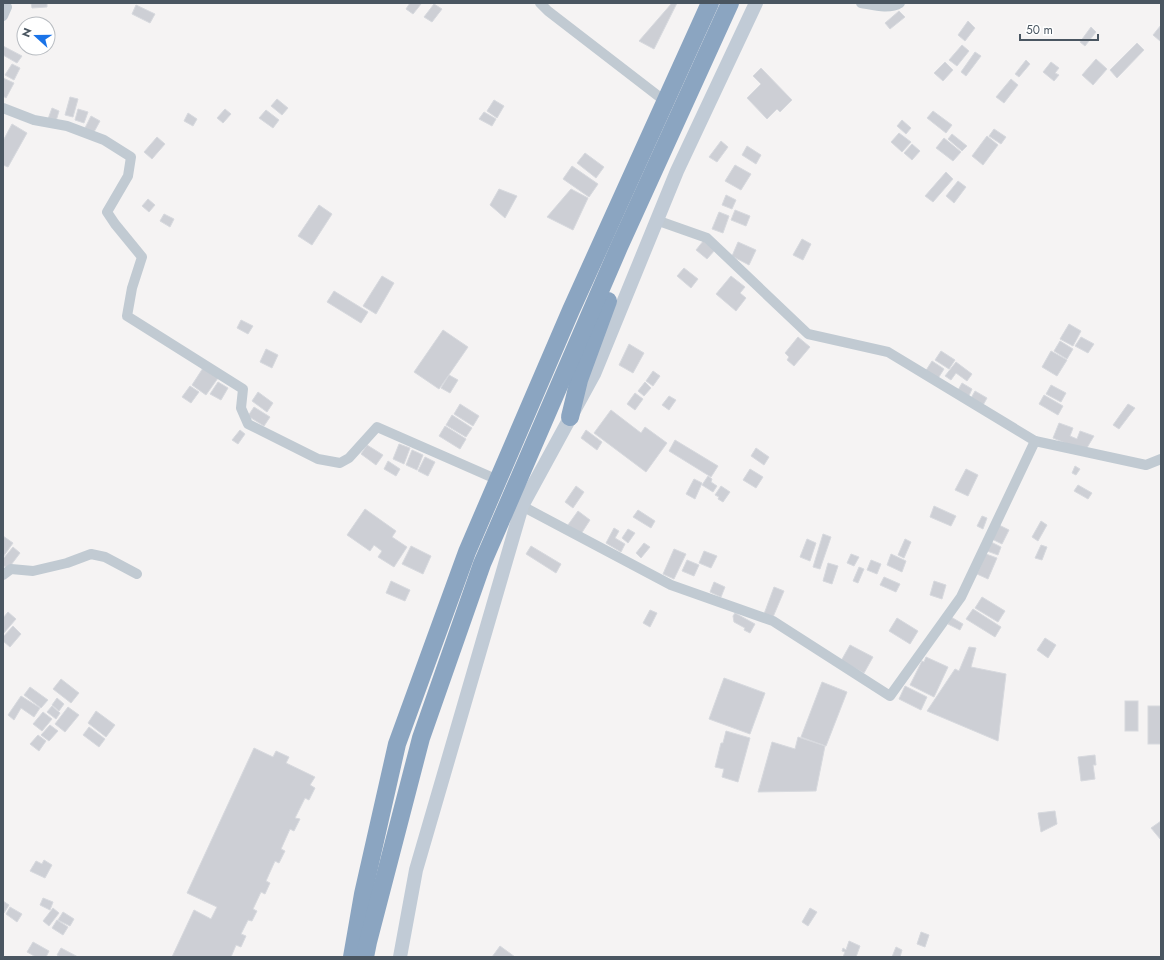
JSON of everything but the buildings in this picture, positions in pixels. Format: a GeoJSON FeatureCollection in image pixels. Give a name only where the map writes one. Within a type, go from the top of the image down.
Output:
{"type":"FeatureCollection","features":[{"type":"Feature","properties":{"kind":"highway"},"geometry":{"type":"LineString","coordinates":[[352,957],[363,894],[397,744],[467,552],[571,310],[710,3]]}},
{"type":"Feature","properties":{"kind":"highway"},"geometry":{"type":"LineString","coordinates":[[365,957],[421,738],[482,564],[619,247],[730,3]]}},
{"type":"Feature","properties":{"kind":"highway"},"geometry":{"type":"LineString","coordinates":[[570,417],[579,380],[608,301],[619,247]]}},
{"type":"Feature","properties":{"kind":"street"},"geometry":{"type":"LineString","coordinates":[[3,16],[7,7],[4,3]]}},
{"type":"Feature","properties":{"kind":"street"},"geometry":{"type":"LineString","coordinates":[[540,3],[548,11],[666,102]]}},
{"type":"Feature","properties":{"kind":"street"},"geometry":{"type":"LineString","coordinates":[[400,957],[416,870],[522,506],[594,374],[677,171],[756,3]]}},
{"type":"Feature","properties":{"kind":"street"},"geometry":{"type":"LineString","coordinates":[[861,3],[881,7],[898,5],[900,3]]}},
{"type":"Feature","properties":{"kind":"street"},"geometry":{"type":"LineString","coordinates":[[3,108],[34,120],[67,126],[97,137],[131,157],[128,176],[107,212],[142,257],[132,288],[127,316],[243,389],[241,408],[248,424],[318,459],[340,463],[349,458],[377,427],[498,480]]}},
{"type":"Feature","properties":{"kind":"street"},"geometry":{"type":"LineString","coordinates":[[656,220],[707,238],[808,334],[888,352],[1035,441],[1146,465],[1161,460]]}},
{"type":"Feature","properties":{"kind":"street"},"geometry":{"type":"LineString","coordinates":[[522,506],[672,584],[773,621],[890,696],[961,596],[1035,441]]}},
{"type":"Feature","properties":{"kind":"street"},"geometry":{"type":"LineString","coordinates":[[3,575],[11,569],[33,571],[67,563],[91,554],[105,556],[137,574]]}}]}
